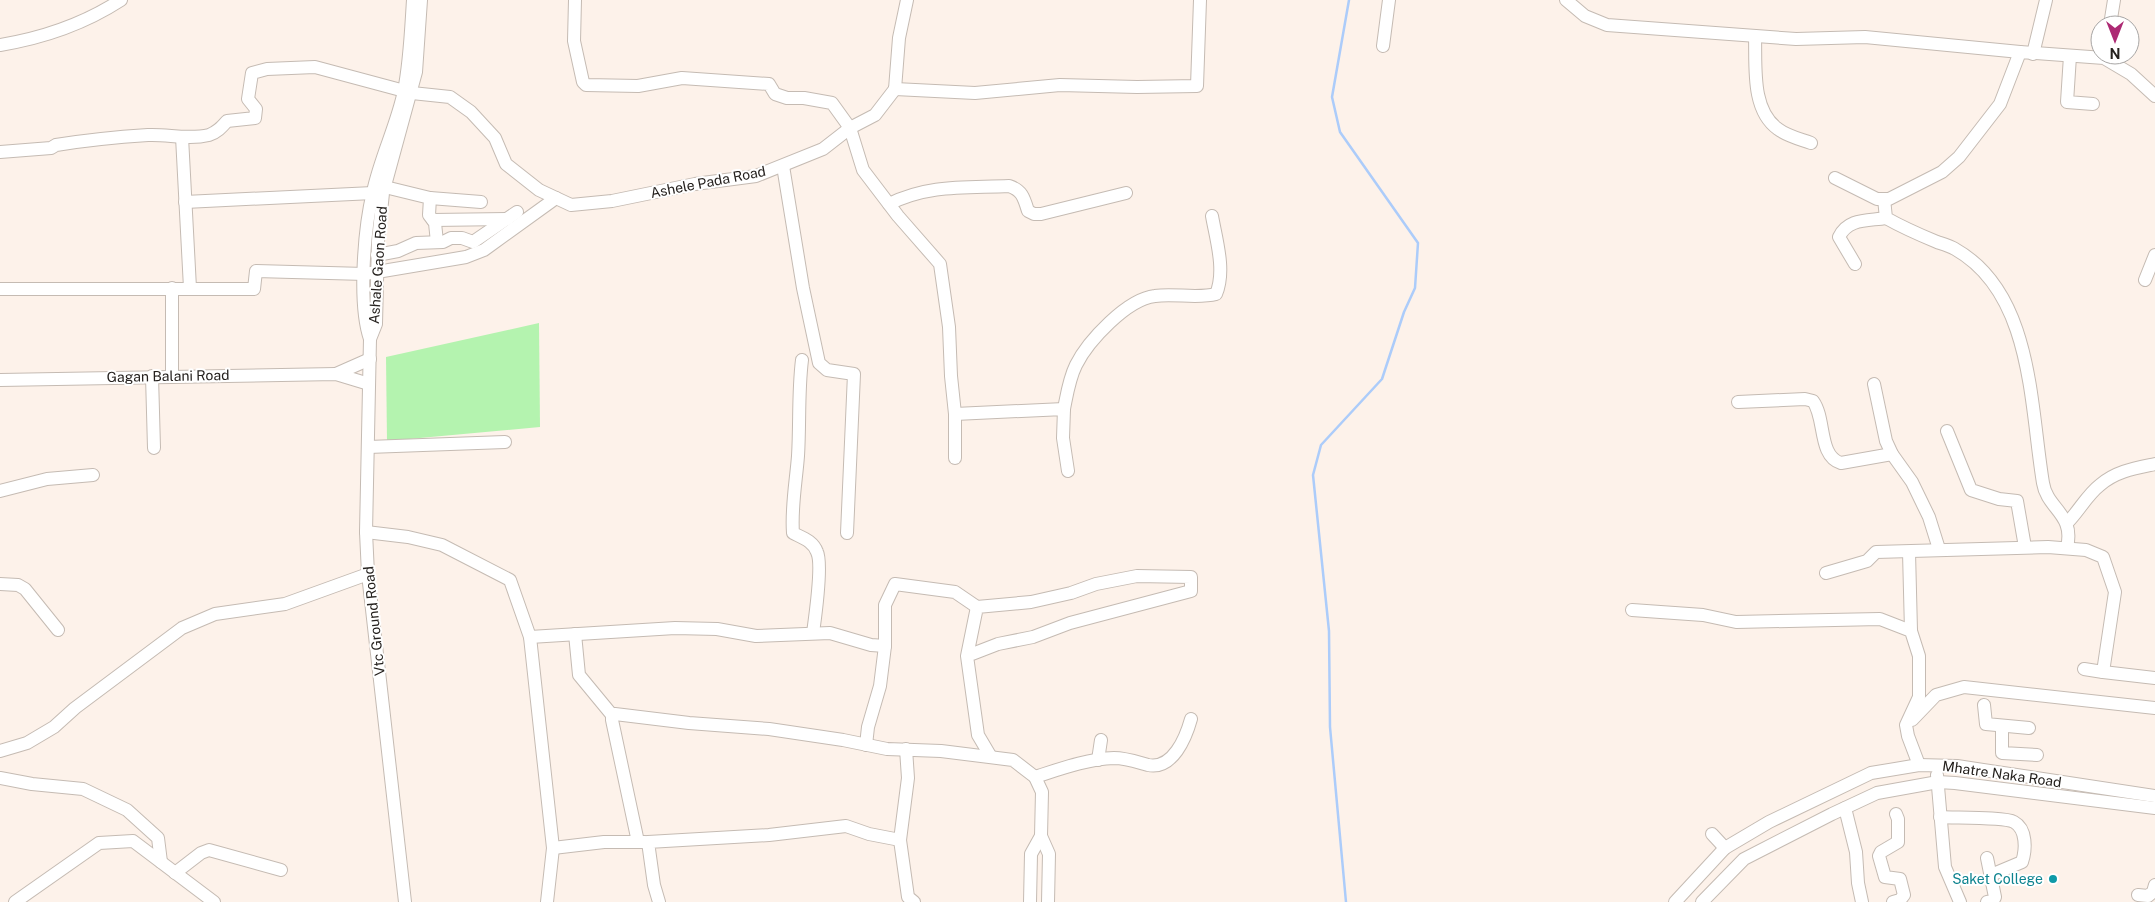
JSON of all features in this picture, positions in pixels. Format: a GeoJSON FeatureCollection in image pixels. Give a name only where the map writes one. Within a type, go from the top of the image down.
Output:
{"type":"FeatureCollection","features":[{"type":"Feature","properties":{"kind":"street"},"geometry":{"type":"LineString","coordinates":[[0,45],[28,40],[54,32],[92,16],[120,0]]}},
{"type":"Feature","properties":{"kind":"street","name":"Ashale Gaon Road"},"geometry":{"type":"LineString","coordinates":[[370,339],[376,324],[366,240],[372,193],[408,92],[413,0]]}},
{"type":"Feature","properties":{"kind":"street","name":"Ashale Gaon Road"},"geometry":{"type":"LineString","coordinates":[[371,273],[377,255],[385,187],[419,51],[422,0]]}},
{"type":"Feature","properties":{"kind":"street"},"geometry":{"type":"LineString","coordinates":[[575,0],[574,41],[583,82],[586,85],[638,86],[682,78],[769,84],[774,94],[787,98],[804,98],[832,103],[850,128],[863,170],[940,264],[949,326],[955,414],[954,458]]}},
{"type":"Feature","properties":{"kind":"street"},"geometry":{"type":"LineString","coordinates":[[908,0],[900,38],[895,89],[975,93],[1060,85],[1197,86],[1200,0]]}},
{"type":"Feature","properties":{"kind":"street"},"geometry":{"type":"LineString","coordinates":[[1383,46],[1389,0]]}},
{"type":"Feature","properties":{"kind":"street"},"geometry":{"type":"LineString","coordinates":[[1566,0],[1585,16],[1606,25],[1796,40],[1865,37],[2033,54],[2090,57]]}},
{"type":"Feature","properties":{"kind":"street"},"geometry":{"type":"LineString","coordinates":[[2033,54],[2046,0]]}},
{"type":"Feature","properties":{"kind":"street"},"geometry":{"type":"LineString","coordinates":[[2112,15],[2114,0]]}},
{"type":"Feature","properties":{"kind":"street"},"geometry":{"type":"LineString","coordinates":[[1756,37],[1757,87],[1764,113],[1780,131],[1811,143]]}},
{"type":"Feature","properties":{"kind":"street"},"geometry":{"type":"LineString","coordinates":[[1835,178],[1877,199],[1889,199],[1942,172],[1959,157],[2000,104],[2020,52]]}},
{"type":"Feature","properties":{"kind":"street"},"geometry":{"type":"LineString","coordinates":[[2070,56],[2067,102],[2093,104]]}},
{"type":"Feature","properties":{"kind":"street"},"geometry":{"type":"LineString","coordinates":[[2117,65],[2131,74],[2155,96]]}},
{"type":"Feature","properties":{"kind":"street","name":"Ashele Pada Road"},"geometry":{"type":"LineString","coordinates":[[182,137],[208,135],[218,131],[227,121],[255,118],[256,109],[248,99],[252,72],[267,69],[315,67],[408,92],[450,97],[470,112],[495,138],[506,164],[539,190],[571,205],[612,201],[695,184],[756,176],[823,149],[850,128],[876,115],[895,89]]}},
{"type":"Feature","properties":{"kind":"street"},"geometry":{"type":"LineString","coordinates":[[0,152],[51,148],[56,145],[110,137],[149,135],[182,137],[190,288]]}},
{"type":"Feature","properties":{"kind":"street"},"geometry":{"type":"LineString","coordinates":[[783,166],[803,288],[819,363],[827,370],[854,374],[846,533]]}},
{"type":"Feature","properties":{"kind":"street"},"geometry":{"type":"LineString","coordinates":[[889,204],[914,193],[930,189],[1009,186],[1017,189],[1022,194],[1028,210],[1034,214],[1041,214],[1126,193]]}},
{"type":"Feature","properties":{"kind":"street"},"geometry":{"type":"LineString","coordinates":[[385,187],[430,198],[481,202]]}},
{"type":"Feature","properties":{"kind":"street"},"geometry":{"type":"LineString","coordinates":[[185,202],[372,193]]}},
{"type":"Feature","properties":{"kind":"street"},"geometry":{"type":"LineString","coordinates":[[430,198],[429,215],[433,220],[437,242]]}},
{"type":"Feature","properties":{"kind":"street"},"geometry":{"type":"LineString","coordinates":[[0,289],[254,289],[256,271],[371,273],[466,257],[484,250],[556,198]]}},
{"type":"Feature","properties":{"kind":"street"},"geometry":{"type":"LineString","coordinates":[[1884,199],[1886,218]]}},
{"type":"Feature","properties":{"kind":"street"},"geometry":{"type":"LineString","coordinates":[[377,255],[398,251],[416,243],[462,238],[473,242],[512,215],[433,220]]}},
{"type":"Feature","properties":{"kind":"street"},"geometry":{"type":"LineString","coordinates":[[1068,471],[1063,438],[1064,409],[1068,384],[1082,354],[1105,328],[1135,302],[1156,295],[1216,294],[1219,281],[1219,260],[1212,216]]}},
{"type":"Feature","properties":{"kind":"street"},"geometry":{"type":"LineString","coordinates":[[1855,264],[1839,238],[1842,231],[1847,226],[1863,220],[1886,218],[1954,248],[1969,258],[1988,277],[2001,294],[2021,341],[2043,486],[2067,523],[2070,536],[2067,547]]}},
{"type":"Feature","properties":{"kind":"street"},"geometry":{"type":"LineString","coordinates":[[2145,280],[2155,255]]}},
{"type":"Feature","properties":{"kind":"street"},"geometry":{"type":"LineString","coordinates":[[172,288],[172,376]]}},
{"type":"Feature","properties":{"kind":"street","name":"Vtc Ground Road"},"geometry":{"type":"LineString","coordinates":[[370,339],[366,532],[368,574],[405,902]]}},
{"type":"Feature","properties":{"kind":"street","name":"Gagan Balani Road"},"geometry":{"type":"LineString","coordinates":[[336,374],[370,359]]}},
{"type":"Feature","properties":{"kind":"street"},"geometry":{"type":"LineString","coordinates":[[802,360],[799,390],[798,457],[792,513],[793,534],[810,541],[818,553],[818,580],[813,633]]}},
{"type":"Feature","properties":{"kind":"street","name":"Gagan Balani Road"},"geometry":{"type":"LineString","coordinates":[[0,380],[336,374],[369,384]]}},
{"type":"Feature","properties":{"kind":"street"},"geometry":{"type":"LineString","coordinates":[[152,376],[154,448]]}},
{"type":"Feature","properties":{"kind":"street"},"geometry":{"type":"LineString","coordinates":[[1874,384],[1880,417],[1892,454],[1912,482],[1929,517],[1939,549]]}},
{"type":"Feature","properties":{"kind":"street"},"geometry":{"type":"LineString","coordinates":[[1738,402],[1805,399],[1813,401],[1818,408],[1828,455],[1834,461],[1842,463],[1892,454]]}},
{"type":"Feature","properties":{"kind":"street"},"geometry":{"type":"LineString","coordinates":[[955,414],[1064,409]]}},
{"type":"Feature","properties":{"kind":"street"},"geometry":{"type":"LineString","coordinates":[[1947,431],[1972,490],[2000,499],[2017,501],[2025,547]]}},
{"type":"Feature","properties":{"kind":"street"},"geometry":{"type":"LineString","coordinates":[[368,447],[505,442]]}},
{"type":"Feature","properties":{"kind":"street"},"geometry":{"type":"LineString","coordinates":[[2067,523],[2099,485],[2109,478],[2122,472],[2155,464]]}},
{"type":"Feature","properties":{"kind":"street"},"geometry":{"type":"LineString","coordinates":[[0,491],[47,479],[93,475]]}},
{"type":"Feature","properties":{"kind":"street"},"geometry":{"type":"LineString","coordinates":[[366,532],[408,536],[442,545],[510,580],[530,637],[553,848],[547,902]]}},
{"type":"Feature","properties":{"kind":"street"},"geometry":{"type":"LineString","coordinates":[[1826,573],[1867,561],[1876,552],[2025,547],[2067,547],[2086,550],[2103,557],[2115,592],[2103,672]]}},
{"type":"Feature","properties":{"kind":"street"},"geometry":{"type":"LineString","coordinates":[[1909,552],[1911,631],[1919,656],[1919,697],[1906,725],[1919,765]]}},
{"type":"Feature","properties":{"kind":"street"},"geometry":{"type":"LineString","coordinates":[[0,751],[26,743],[54,727],[75,708],[182,628],[215,614],[285,604],[368,574]]}},
{"type":"Feature","properties":{"kind":"street"},"geometry":{"type":"LineString","coordinates":[[866,746],[868,727],[880,686],[885,646],[886,605],[895,584],[955,592],[977,607],[1031,602],[1071,594],[1096,584],[1137,576],[1192,577],[1191,591],[1070,623],[1033,637],[998,644],[967,656]]}},
{"type":"Feature","properties":{"kind":"street"},"geometry":{"type":"LineString","coordinates":[[0,584],[18,585],[25,589],[58,630]]}},
{"type":"Feature","properties":{"kind":"street"},"geometry":{"type":"LineString","coordinates":[[977,607],[967,656],[978,735],[991,757]]}},
{"type":"Feature","properties":{"kind":"street"},"geometry":{"type":"LineString","coordinates":[[1632,610],[1703,615],[1736,622],[1880,619],[1911,631]]}},
{"type":"Feature","properties":{"kind":"street"},"geometry":{"type":"LineString","coordinates":[[530,637],[675,628],[717,629],[756,636],[830,633],[871,645],[885,646]]}},
{"type":"Feature","properties":{"kind":"street"},"geometry":{"type":"LineString","coordinates":[[575,634],[578,672],[582,680],[612,716],[659,902]]}},
{"type":"Feature","properties":{"kind":"street"},"geometry":{"type":"LineString","coordinates":[[2084,669],[2155,678]]}},
{"type":"Feature","properties":{"kind":"street"},"geometry":{"type":"LineString","coordinates":[[1906,725],[1936,695],[1964,688],[2155,708]]}},
{"type":"Feature","properties":{"kind":"street"},"geometry":{"type":"LineString","coordinates":[[1984,705],[1986,724],[2029,728]]}},
{"type":"Feature","properties":{"kind":"street"},"geometry":{"type":"LineString","coordinates":[[612,716],[631,715],[689,723],[761,728],[843,740],[887,749],[906,749],[1013,760],[1035,777],[1042,792],[1041,836],[1032,854],[1030,902]]}},
{"type":"Feature","properties":{"kind":"street"},"geometry":{"type":"LineString","coordinates":[[1035,777],[1098,760],[1115,758],[1158,765],[1173,756],[1179,747],[1191,718]]}},
{"type":"Feature","properties":{"kind":"street"},"geometry":{"type":"LineString","coordinates":[[2002,726],[2001,752],[2037,755]]}},
{"type":"Feature","properties":{"kind":"street"},"geometry":{"type":"LineString","coordinates":[[1098,760],[1101,740]]}},
{"type":"Feature","properties":{"kind":"street"},"geometry":{"type":"LineString","coordinates":[[906,749],[908,778],[900,840],[908,897],[914,902]]}},
{"type":"Feature","properties":{"kind":"street"},"geometry":{"type":"LineString","coordinates":[[2011,775],[2012,754]]}},
{"type":"Feature","properties":{"kind":"street","name":"Mhatre Naka Road"},"geometry":{"type":"LineString","coordinates":[[1675,902],[1725,848],[1769,822],[1871,773],[1919,765],[1936,765],[2011,775],[2125,799],[2155,808]]}},
{"type":"Feature","properties":{"kind":"street"},"geometry":{"type":"LineString","coordinates":[[1936,765],[1945,867],[1960,902]]}},
{"type":"Feature","properties":{"kind":"street"},"geometry":{"type":"LineString","coordinates":[[0,778],[32,784],[83,788],[127,810],[158,838],[161,862]]}},
{"type":"Feature","properties":{"kind":"street","name":"Mhatre Naka Road"},"geometry":{"type":"LineString","coordinates":[[1702,902],[1744,859],[1780,839],[1878,793],[1938,782],[2125,799],[2155,796]]}},
{"type":"Feature","properties":{"kind":"street"},"geometry":{"type":"LineString","coordinates":[[1823,795],[1832,814]]}},
{"type":"Feature","properties":{"kind":"street"},"geometry":{"type":"LineString","coordinates":[[1845,808],[1856,852],[1858,883],[1862,902]]}},
{"type":"Feature","properties":{"kind":"street"},"geometry":{"type":"LineString","coordinates":[[1893,902],[1900,900],[1904,895],[1900,879],[1885,876],[1879,856],[1881,852],[1898,842],[1898,819],[1896,814]]}},
{"type":"Feature","properties":{"kind":"street"},"geometry":{"type":"LineString","coordinates":[[1940,817],[2009,820],[2020,826],[2024,838],[2022,862],[1991,875]]}},
{"type":"Feature","properties":{"kind":"street"},"geometry":{"type":"LineString","coordinates":[[1769,822],[1780,839]]}},
{"type":"Feature","properties":{"kind":"street"},"geometry":{"type":"LineString","coordinates":[[553,848],[604,842],[643,842],[769,835],[846,826],[869,834],[900,840]]}},
{"type":"Feature","properties":{"kind":"street"},"geometry":{"type":"LineString","coordinates":[[1712,834],[1725,848]]}},
{"type":"Feature","properties":{"kind":"street"},"geometry":{"type":"LineString","coordinates":[[1041,836],[1049,854],[1048,902]]}},
{"type":"Feature","properties":{"kind":"street"},"geometry":{"type":"LineString","coordinates":[[15,902],[99,843],[133,841],[214,902]]}},
{"type":"Feature","properties":{"kind":"street"},"geometry":{"type":"LineString","coordinates":[[176,873],[201,853],[209,850],[281,870]]}},
{"type":"Feature","properties":{"kind":"street"},"geometry":{"type":"LineString","coordinates":[[1987,858],[1995,897],[1987,902]]}},
{"type":"Feature","properties":{"kind":"street"},"geometry":{"type":"LineString","coordinates":[[2138,895],[2148,896],[2153,892],[2155,885]]}},
{"type":"Feature","properties":{"kind":"green space"},"geometry":{"type":"Polygon","coordinates":[[[539,323],[540,427],[387,441],[386,357],[539,323]]]}},
{"type":"Feature","properties":{"kind":"waterway"},"geometry":{"type":"LineString","coordinates":[[1346,902],[1330,727],[1329,631],[1313,475],[1321,445],[1382,379],[1404,312],[1415,288],[1418,243],[1340,132],[1332,97],[1349,0]]}},
{"type":"Feature","properties":{"kind":"place","name":"Saket College"},"geometry":{"type":"Point","coordinates":[2053,879]}}]}
